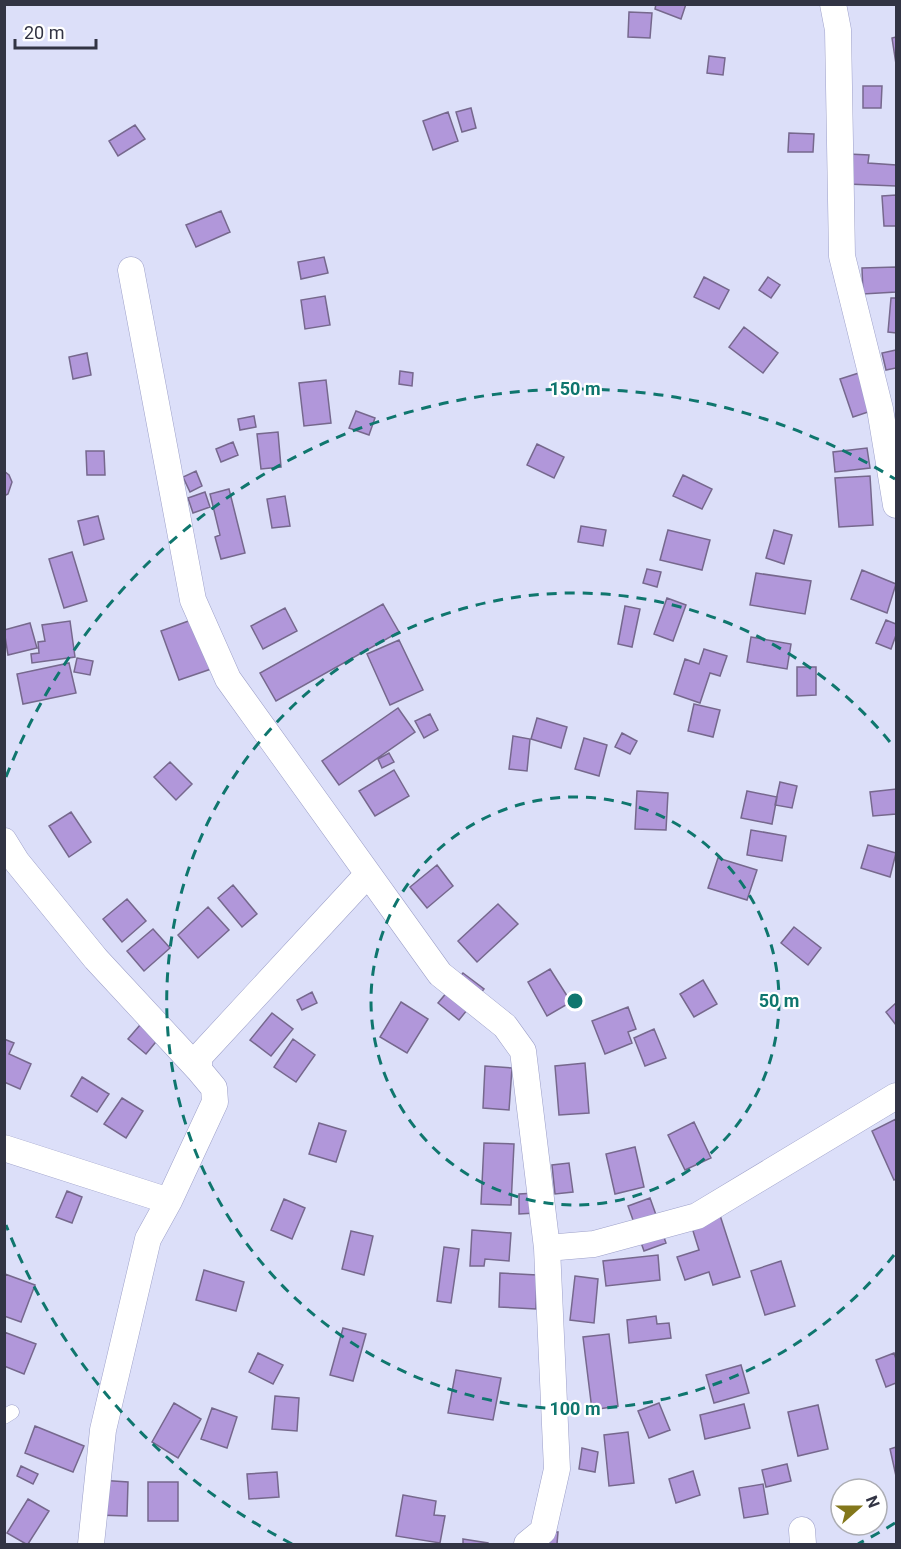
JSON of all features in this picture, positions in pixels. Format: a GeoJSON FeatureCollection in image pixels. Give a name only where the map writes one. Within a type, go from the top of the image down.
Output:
{"type":"FeatureCollection","features":[{"type":"Feature","properties":{"kind":"street"},"geometry":{"type":"LineString","coordinates":[[833,4],[838,30],[842,256],[880,410],[897,505]]}},
{"type":"Feature","properties":{"kind":"street"},"geometry":{"type":"LineString","coordinates":[[131,270],[194,600],[228,679],[440,974],[505,1026],[523,1051],[547,1248],[557,1469],[543,1531],[527,1545]]}},
{"type":"Feature","properties":{"kind":"street"},"geometry":{"type":"LineString","coordinates":[[9,857],[96,959],[199,1070],[214,1088],[216,1102],[169,1201],[148,1239],[103,1430],[91,1545]]}},
{"type":"Feature","properties":{"kind":"street"},"geometry":{"type":"LineString","coordinates":[[199,1070],[199,1057],[368,873]]}},
{"type":"Feature","properties":{"kind":"street"},"geometry":{"type":"LineString","coordinates":[[547,1248],[594,1244],[697,1216],[897,1096]]}},
{"type":"Feature","properties":{"kind":"street"},"geometry":{"type":"LineString","coordinates":[[4,1148],[169,1201]]}},
{"type":"Feature","properties":{"kind":"building"},"geometry":{"type":"Polygon","coordinates":[[[656,4],[686,4],[681,19],[655,9],[656,4]]]}},
{"type":"Feature","properties":{"kind":"building"},"geometry":{"type":"Polygon","coordinates":[[[629,12],[652,13],[650,38],[628,37],[629,12]]]}},
{"type":"Feature","properties":{"kind":"building"},"geometry":{"type":"Polygon","coordinates":[[[896,37],[896,64],[892,38],[896,37]]]}},
{"type":"Feature","properties":{"kind":"building"},"geometry":{"type":"Polygon","coordinates":[[[709,56],[725,58],[723,75],[707,73],[709,56]]]}},
{"type":"Feature","properties":{"kind":"building"},"geometry":{"type":"Polygon","coordinates":[[[863,86],[882,86],[881,108],[863,108],[863,86]]]}},
{"type":"Feature","properties":{"kind":"building"},"geometry":{"type":"Polygon","coordinates":[[[471,108],[476,128],[462,132],[456,112],[471,108]]]}},
{"type":"Feature","properties":{"kind":"building"},"geometry":{"type":"Polygon","coordinates":[[[448,112],[458,141],[433,150],[423,121],[448,112]]]}},
{"type":"Feature","properties":{"kind":"building"},"geometry":{"type":"Polygon","coordinates":[[[135,125],[145,139],[118,156],[109,141],[135,125]]]}},
{"type":"Feature","properties":{"kind":"building"},"geometry":{"type":"Polygon","coordinates":[[[789,133],[814,134],[813,152],[788,152],[789,133]]]}},
{"type":"Feature","properties":{"kind":"building"},"geometry":{"type":"Polygon","coordinates":[[[848,154],[869,155],[868,163],[896,165],[896,186],[847,184],[848,154]]]}},
{"type":"Feature","properties":{"kind":"building"},"geometry":{"type":"Polygon","coordinates":[[[896,195],[896,226],[884,226],[882,196],[896,195]]]}},
{"type":"Feature","properties":{"kind":"building"},"geometry":{"type":"Polygon","coordinates":[[[221,211],[230,232],[196,247],[186,225],[221,211]]]}},
{"type":"Feature","properties":{"kind":"building"},"geometry":{"type":"Polygon","coordinates":[[[324,257],[328,273],[301,279],[298,262],[324,257]]]}},
{"type":"Feature","properties":{"kind":"building"},"geometry":{"type":"Polygon","coordinates":[[[896,267],[896,292],[863,294],[862,268],[896,267]]]}},
{"type":"Feature","properties":{"kind":"building"},"geometry":{"type":"Polygon","coordinates":[[[704,277],[729,290],[719,309],[694,297],[704,277]]]}},
{"type":"Feature","properties":{"kind":"building"},"geometry":{"type":"Polygon","coordinates":[[[768,277],[780,285],[771,298],[759,290],[768,277]]]}},
{"type":"Feature","properties":{"kind":"building"},"geometry":{"type":"Polygon","coordinates":[[[325,296],[330,325],[305,329],[301,300],[325,296]]]}},
{"type":"Feature","properties":{"kind":"building"},"geometry":{"type":"Polygon","coordinates":[[[891,298],[896,298],[896,333],[888,332],[891,298]]]}},
{"type":"Feature","properties":{"kind":"building"},"geometry":{"type":"Polygon","coordinates":[[[744,327],[778,353],[763,373],[729,347],[744,327]]]}},
{"type":"Feature","properties":{"kind":"building"},"geometry":{"type":"Polygon","coordinates":[[[896,350],[896,368],[886,370],[882,353],[896,350]]]}},
{"type":"Feature","properties":{"kind":"building"},"geometry":{"type":"Polygon","coordinates":[[[87,353],[91,375],[73,379],[69,357],[87,353]]]}},
{"type":"Feature","properties":{"kind":"building"},"geometry":{"type":"Polygon","coordinates":[[[400,371],[413,373],[412,386],[399,384],[400,371]]]}},
{"type":"Feature","properties":{"kind":"building"},"geometry":{"type":"Polygon","coordinates":[[[865,371],[877,409],[853,417],[840,379],[865,371]]]}},
{"type":"Feature","properties":{"kind":"building"},"geometry":{"type":"Polygon","coordinates":[[[326,380],[331,423],[304,426],[299,383],[326,380]]]}},
{"type":"Feature","properties":{"kind":"building"},"geometry":{"type":"Polygon","coordinates":[[[356,411],[375,418],[369,435],[349,428],[356,411]]]}},
{"type":"Feature","properties":{"kind":"building"},"geometry":{"type":"Polygon","coordinates":[[[254,416],[256,427],[240,430],[238,419],[254,416]]]}},
{"type":"Feature","properties":{"kind":"building"},"geometry":{"type":"Polygon","coordinates":[[[278,432],[281,467],[261,469],[257,434],[278,432]]]}},
{"type":"Feature","properties":{"kind":"building"},"geometry":{"type":"Polygon","coordinates":[[[233,442],[238,455],[221,462],[216,449],[233,442]]]}},
{"type":"Feature","properties":{"kind":"building"},"geometry":{"type":"Polygon","coordinates":[[[537,444],[564,457],[554,478],[527,465],[537,444]]]}},
{"type":"Feature","properties":{"kind":"building"},"geometry":{"type":"Polygon","coordinates":[[[867,448],[870,468],[835,472],[833,452],[867,448]]]}},
{"type":"Feature","properties":{"kind":"building"},"geometry":{"type":"Polygon","coordinates":[[[86,451],[104,451],[105,475],[87,475],[86,451]]]}},
{"type":"Feature","properties":{"kind":"building"},"geometry":{"type":"Polygon","coordinates":[[[4,471],[12,482],[8,494],[4,496],[4,471]]]}},
{"type":"Feature","properties":{"kind":"building"},"geometry":{"type":"Polygon","coordinates":[[[196,471],[202,486],[190,492],[183,477],[196,471]]]}},
{"type":"Feature","properties":{"kind":"building"},"geometry":{"type":"Polygon","coordinates":[[[683,475],[712,489],[702,509],[673,496],[683,475]]]}},
{"type":"Feature","properties":{"kind":"building"},"geometry":{"type":"Polygon","coordinates":[[[870,476],[873,525],[839,527],[835,478],[870,476]]]}},
{"type":"Feature","properties":{"kind":"building"},"geometry":{"type":"Polygon","coordinates":[[[229,489],[245,553],[221,559],[215,537],[220,535],[210,494],[229,489]]]}},
{"type":"Feature","properties":{"kind":"building"},"geometry":{"type":"Polygon","coordinates":[[[205,492],[210,507],[193,513],[188,498],[205,492]]]}},
{"type":"Feature","properties":{"kind":"building"},"geometry":{"type":"Polygon","coordinates":[[[285,496],[290,526],[272,528],[267,499],[285,496]]]}},
{"type":"Feature","properties":{"kind":"building"},"geometry":{"type":"Polygon","coordinates":[[[98,516],[104,539],[84,545],[78,521],[98,516]]]}},
{"type":"Feature","properties":{"kind":"building"},"geometry":{"type":"Polygon","coordinates":[[[581,526],[606,530],[603,546],[578,542],[581,526]]]}},
{"type":"Feature","properties":{"kind":"building"},"geometry":{"type":"Polygon","coordinates":[[[668,530],[710,540],[702,570],[660,560],[668,530]]]}},
{"type":"Feature","properties":{"kind":"building"},"geometry":{"type":"Polygon","coordinates":[[[774,530],[792,535],[784,564],[766,558],[774,530]]]}},
{"type":"Feature","properties":{"kind":"building"},"geometry":{"type":"Polygon","coordinates":[[[72,552],[87,601],[64,608],[49,559],[72,552]]]}},
{"type":"Feature","properties":{"kind":"building"},"geometry":{"type":"Polygon","coordinates":[[[647,569],[661,572],[657,587],[643,583],[647,569]]]}},
{"type":"Feature","properties":{"kind":"building"},"geometry":{"type":"Polygon","coordinates":[[[862,570],[896,584],[887,613],[851,599],[862,570]]]}},
{"type":"Feature","properties":{"kind":"building"},"geometry":{"type":"Polygon","coordinates":[[[756,573],[811,581],[805,614],[750,605],[756,573]]]}},
{"type":"Feature","properties":{"kind":"building"},"geometry":{"type":"Polygon","coordinates":[[[667,598],[686,605],[673,641],[654,634],[667,598]]]}},
{"type":"Feature","properties":{"kind":"building"},"geometry":{"type":"Polygon","coordinates":[[[383,604],[399,632],[276,701],[260,673],[383,604]]]}},
{"type":"Feature","properties":{"kind":"building"},"geometry":{"type":"Polygon","coordinates":[[[625,606],[640,609],[632,647],[618,644],[625,606]]]}},
{"type":"Feature","properties":{"kind":"building"},"geometry":{"type":"Polygon","coordinates":[[[285,608],[297,631],[263,649],[251,626],[285,608]]]}},
{"type":"Feature","properties":{"kind":"building"},"geometry":{"type":"Polygon","coordinates":[[[194,619],[217,667],[179,680],[161,631],[194,619]]]}},
{"type":"Feature","properties":{"kind":"building"},"geometry":{"type":"Polygon","coordinates":[[[886,620],[896,624],[896,635],[891,649],[876,643],[886,620]]]}},
{"type":"Feature","properties":{"kind":"building"},"geometry":{"type":"Polygon","coordinates":[[[70,621],[75,657],[32,663],[31,654],[39,653],[38,642],[45,641],[42,625],[70,621]]]}},
{"type":"Feature","properties":{"kind":"building"},"geometry":{"type":"Polygon","coordinates":[[[30,623],[37,648],[8,655],[4,630],[30,623]]]}},
{"type":"Feature","properties":{"kind":"building"},"geometry":{"type":"Polygon","coordinates":[[[751,637],[791,644],[787,669],[747,662],[751,637]]]}},
{"type":"Feature","properties":{"kind":"building"},"geometry":{"type":"Polygon","coordinates":[[[399,640],[423,690],[390,705],[367,654],[399,640]]]}},
{"type":"Feature","properties":{"kind":"building"},"geometry":{"type":"Polygon","coordinates":[[[704,649],[727,656],[720,676],[710,673],[700,703],[674,694],[685,659],[699,664],[704,649]]]}},
{"type":"Feature","properties":{"kind":"building"},"geometry":{"type":"Polygon","coordinates":[[[77,658],[93,661],[90,675],[74,672],[77,658]]]}},
{"type":"Feature","properties":{"kind":"building"},"geometry":{"type":"Polygon","coordinates":[[[69,663],[76,693],[23,704],[17,674],[69,663]]]}},
{"type":"Feature","properties":{"kind":"building"},"geometry":{"type":"Polygon","coordinates":[[[797,667],[816,667],[816,695],[797,696],[797,667]]]}},
{"type":"Feature","properties":{"kind":"building"},"geometry":{"type":"Polygon","coordinates":[[[694,704],[720,710],[713,737],[688,731],[694,704]]]}},
{"type":"Feature","properties":{"kind":"building"},"geometry":{"type":"Polygon","coordinates":[[[398,708],[415,732],[339,785],[322,761],[398,708]]]}},
{"type":"Feature","properties":{"kind":"building"},"geometry":{"type":"Polygon","coordinates":[[[430,714],[438,730],[424,738],[415,721],[430,714]]]}},
{"type":"Feature","properties":{"kind":"building"},"geometry":{"type":"Polygon","coordinates":[[[537,718],[567,727],[561,748],[531,739],[537,718]]]}},
{"type":"Feature","properties":{"kind":"building"},"geometry":{"type":"Polygon","coordinates":[[[622,733],[637,741],[630,754],[615,747],[622,733]]]}},
{"type":"Feature","properties":{"kind":"building"},"geometry":{"type":"Polygon","coordinates":[[[513,736],[530,739],[527,771],[509,769],[513,736]]]}},
{"type":"Feature","properties":{"kind":"building"},"geometry":{"type":"Polygon","coordinates":[[[584,738],[607,745],[599,776],[575,769],[584,738]]]}},
{"type":"Feature","properties":{"kind":"building"},"geometry":{"type":"Polygon","coordinates":[[[389,753],[394,762],[382,768],[378,759],[389,753]]]}},
{"type":"Feature","properties":{"kind":"building"},"geometry":{"type":"Polygon","coordinates":[[[170,762],[192,784],[176,800],[154,777],[170,762]]]}},
{"type":"Feature","properties":{"kind":"building"},"geometry":{"type":"Polygon","coordinates":[[[394,770],[409,796],[375,816],[359,791],[394,770]]]}},
{"type":"Feature","properties":{"kind":"building"},"geometry":{"type":"Polygon","coordinates":[[[780,782],[797,786],[792,808],[775,805],[780,782]]]}},
{"type":"Feature","properties":{"kind":"building"},"geometry":{"type":"Polygon","coordinates":[[[896,789],[896,814],[873,816],[870,792],[896,789]]]}},
{"type":"Feature","properties":{"kind":"building"},"geometry":{"type":"Polygon","coordinates":[[[637,791],[668,793],[666,830],[635,829],[637,791]]]}},
{"type":"Feature","properties":{"kind":"building"},"geometry":{"type":"Polygon","coordinates":[[[747,791],[777,797],[772,824],[741,818],[747,791]]]}},
{"type":"Feature","properties":{"kind":"building"},"geometry":{"type":"Polygon","coordinates":[[[71,812],[91,842],[69,857],[49,826],[71,812]]]}},
{"type":"Feature","properties":{"kind":"building"},"geometry":{"type":"Polygon","coordinates":[[[751,830],[786,836],[782,861],[747,855],[751,830]]]}},
{"type":"Feature","properties":{"kind":"building"},"geometry":{"type":"Polygon","coordinates":[[[868,845],[896,853],[890,877],[861,868],[868,845]]]}},
{"type":"Feature","properties":{"kind":"building"},"geometry":{"type":"Polygon","coordinates":[[[718,858],[757,870],[747,900],[708,888],[718,858]]]}},
{"type":"Feature","properties":{"kind":"building"},"geometry":{"type":"Polygon","coordinates":[[[437,865],[453,886],[427,908],[410,887],[437,865]]]}},
{"type":"Feature","properties":{"kind":"building"},"geometry":{"type":"Polygon","coordinates":[[[233,885],[257,914],[242,927],[218,898],[233,885]]]}},
{"type":"Feature","properties":{"kind":"building"},"geometry":{"type":"Polygon","coordinates":[[[127,899],[146,921],[122,942],[103,919],[127,899]]]}},
{"type":"Feature","properties":{"kind":"building"},"geometry":{"type":"Polygon","coordinates":[[[498,904],[518,924],[477,962],[458,941],[498,904]]]}},
{"type":"Feature","properties":{"kind":"building"},"geometry":{"type":"Polygon","coordinates":[[[208,907],[229,930],[198,958],[178,935],[208,907]]]}},
{"type":"Feature","properties":{"kind":"building"},"geometry":{"type":"Polygon","coordinates":[[[794,927],[821,948],[808,965],[781,943],[794,927]]]}},
{"type":"Feature","properties":{"kind":"building"},"geometry":{"type":"Polygon","coordinates":[[[153,929],[170,948],[144,971],[127,951],[153,929]]]}},
{"type":"Feature","properties":{"kind":"building"},"geometry":{"type":"Polygon","coordinates":[[[550,969],[571,1002],[547,1016],[528,982],[550,969]]]}},
{"type":"Feature","properties":{"kind":"building"},"geometry":{"type":"Polygon","coordinates":[[[463,973],[484,989],[459,1020],[438,1003],[463,973]]]}},
{"type":"Feature","properties":{"kind":"building"},"geometry":{"type":"Polygon","coordinates":[[[703,980],[717,1004],[694,1017],[680,994],[703,980]]]}},
{"type":"Feature","properties":{"kind":"building"},"geometry":{"type":"Polygon","coordinates":[[[312,992],[317,1003],[302,1010],[297,1000],[312,992]]]}},
{"type":"Feature","properties":{"kind":"building"},"geometry":{"type":"Polygon","coordinates":[[[401,1002],[428,1019],[407,1053],[380,1037],[401,1002]]]}},
{"type":"Feature","properties":{"kind":"building"},"geometry":{"type":"Polygon","coordinates":[[[896,1003],[896,1025],[886,1012],[896,1003]]]}},
{"type":"Feature","properties":{"kind":"building"},"geometry":{"type":"Polygon","coordinates":[[[628,1007],[636,1029],[628,1032],[632,1043],[605,1054],[592,1021],[628,1007]]]}},
{"type":"Feature","properties":{"kind":"building"},"geometry":{"type":"Polygon","coordinates":[[[272,1013],[293,1029],[271,1056],[250,1040],[272,1013]]]}},
{"type":"Feature","properties":{"kind":"building"},"geometry":{"type":"Polygon","coordinates":[[[146,1018],[164,1032],[146,1054],[128,1039],[146,1018]]]}},
{"type":"Feature","properties":{"kind":"building"},"geometry":{"type":"Polygon","coordinates":[[[654,1029],[666,1058],[645,1066],[634,1038],[654,1029]]]}},
{"type":"Feature","properties":{"kind":"building"},"geometry":{"type":"Polygon","coordinates":[[[4,1039],[14,1043],[9,1054],[31,1064],[20,1089],[4,1082],[4,1039]]]}},
{"type":"Feature","properties":{"kind":"building"},"geometry":{"type":"Polygon","coordinates":[[[293,1039],[315,1055],[296,1082],[274,1067],[293,1039]]]}},
{"type":"Feature","properties":{"kind":"building"},"geometry":{"type":"Polygon","coordinates":[[[585,1063],[589,1113],[559,1115],[555,1066],[585,1063]]]}},
{"type":"Feature","properties":{"kind":"building"},"geometry":{"type":"Polygon","coordinates":[[[485,1066],[512,1068],[509,1110],[483,1108],[485,1066]]]}},
{"type":"Feature","properties":{"kind":"building"},"geometry":{"type":"Polygon","coordinates":[[[82,1077],[109,1094],[97,1112],[71,1096],[82,1077]]]}},
{"type":"Feature","properties":{"kind":"building"},"geometry":{"type":"Polygon","coordinates":[[[122,1098],[143,1111],[126,1138],[104,1124],[122,1098]]]}},
{"type":"Feature","properties":{"kind":"building"},"geometry":{"type":"Polygon","coordinates":[[[896,1119],[896,1179],[894,1180],[872,1131],[896,1119]]]}},
{"type":"Feature","properties":{"kind":"building"},"geometry":{"type":"Polygon","coordinates":[[[694,1122],[711,1158],[685,1170],[668,1135],[694,1122]]]}},
{"type":"Feature","properties":{"kind":"building"},"geometry":{"type":"Polygon","coordinates":[[[319,1123],[346,1131],[336,1162],[309,1154],[319,1123]]]}},
{"type":"Feature","properties":{"kind":"building"},"geometry":{"type":"Polygon","coordinates":[[[484,1143],[514,1144],[511,1205],[481,1204],[484,1143]]]}},
{"type":"Feature","properties":{"kind":"building"},"geometry":{"type":"Polygon","coordinates":[[[635,1147],[644,1187],[615,1194],[606,1154],[635,1147]]]}},
{"type":"Feature","properties":{"kind":"building"},"geometry":{"type":"Polygon","coordinates":[[[569,1163],[573,1192],[555,1194],[552,1165],[569,1163]]]}},
{"type":"Feature","properties":{"kind":"building"},"geometry":{"type":"Polygon","coordinates":[[[67,1191],[82,1197],[72,1223],[56,1217],[67,1191]]]}},
{"type":"Feature","properties":{"kind":"building"},"geometry":{"type":"Polygon","coordinates":[[[536,1193],[536,1213],[519,1214],[519,1194],[536,1193]]]}},
{"type":"Feature","properties":{"kind":"building"},"geometry":{"type":"Polygon","coordinates":[[[650,1198],[666,1243],[644,1251],[628,1206],[650,1198]]]}},
{"type":"Feature","properties":{"kind":"building"},"geometry":{"type":"Polygon","coordinates":[[[284,1199],[305,1208],[292,1239],[271,1230],[284,1199]]]}},
{"type":"Feature","properties":{"kind":"building"},"geometry":{"type":"Polygon","coordinates":[[[717,1206],[740,1277],[713,1285],[709,1272],[685,1280],[677,1257],[699,1250],[688,1215],[717,1206]]]}},
{"type":"Feature","properties":{"kind":"building"},"geometry":{"type":"Polygon","coordinates":[[[472,1230],[511,1233],[509,1261],[485,1259],[484,1266],[470,1266],[472,1230]]]}},
{"type":"Feature","properties":{"kind":"building"},"geometry":{"type":"Polygon","coordinates":[[[351,1231],[373,1236],[364,1275],[342,1269],[351,1231]]]}},
{"type":"Feature","properties":{"kind":"building"},"geometry":{"type":"Polygon","coordinates":[[[444,1247],[459,1249],[451,1303],[437,1301],[444,1247]]]}},
{"type":"Feature","properties":{"kind":"building"},"geometry":{"type":"Polygon","coordinates":[[[658,1255],[660,1280],[606,1286],[603,1261],[658,1255]]]}},
{"type":"Feature","properties":{"kind":"building"},"geometry":{"type":"Polygon","coordinates":[[[781,1261],[795,1306],[765,1315],[751,1271],[781,1261]]]}},
{"type":"Feature","properties":{"kind":"building"},"geometry":{"type":"Polygon","coordinates":[[[204,1270],[244,1282],[236,1311],[196,1300],[204,1270]]]}},
{"type":"Feature","properties":{"kind":"building"},"geometry":{"type":"Polygon","coordinates":[[[500,1273],[537,1275],[536,1309],[499,1307],[500,1273]]]}},
{"type":"Feature","properties":{"kind":"building"},"geometry":{"type":"Polygon","coordinates":[[[5,1274],[35,1285],[21,1322],[4,1316],[5,1274]]]}},
{"type":"Feature","properties":{"kind":"building"},"geometry":{"type":"Polygon","coordinates":[[[575,1276],[598,1279],[594,1323],[570,1320],[575,1276]]]}},
{"type":"Feature","properties":{"kind":"building"},"geometry":{"type":"Polygon","coordinates":[[[656,1316],[657,1324],[669,1323],[671,1338],[629,1343],[627,1320],[656,1316]]]}},
{"type":"Feature","properties":{"kind":"building"},"geometry":{"type":"Polygon","coordinates":[[[343,1328],[366,1334],[353,1381],[330,1375],[343,1328]]]}},
{"type":"Feature","properties":{"kind":"building"},"geometry":{"type":"Polygon","coordinates":[[[4,1332],[36,1344],[24,1374],[4,1366],[4,1332]]]}},
{"type":"Feature","properties":{"kind":"building"},"geometry":{"type":"Polygon","coordinates":[[[609,1334],[618,1406],[592,1410],[583,1337],[609,1334]]]}},
{"type":"Feature","properties":{"kind":"building"},"geometry":{"type":"Polygon","coordinates":[[[258,1353],[283,1365],[273,1384],[249,1372],[258,1353]]]}},
{"type":"Feature","properties":{"kind":"building"},"geometry":{"type":"Polygon","coordinates":[[[894,1353],[896,1383],[886,1387],[876,1360],[894,1353]]]}},
{"type":"Feature","properties":{"kind":"building"},"geometry":{"type":"Polygon","coordinates":[[[741,1365],[749,1393],[714,1403],[706,1375],[741,1365]]]}},
{"type":"Feature","properties":{"kind":"building"},"geometry":{"type":"Polygon","coordinates":[[[456,1370],[501,1378],[493,1420],[448,1413],[456,1370]]]}},
{"type":"Feature","properties":{"kind":"building"},"geometry":{"type":"Polygon","coordinates":[[[275,1396],[299,1398],[297,1431],[272,1429],[275,1396]]]}},
{"type":"Feature","properties":{"kind":"building"},"geometry":{"type":"Polygon","coordinates":[[[174,1403],[201,1419],[178,1458],[152,1442],[174,1403]]]}},
{"type":"Feature","properties":{"kind":"building"},"geometry":{"type":"Polygon","coordinates":[[[659,1403],[670,1430],[649,1438],[638,1411],[659,1403]]]}},
{"type":"Feature","properties":{"kind":"building"},"geometry":{"type":"Polygon","coordinates":[[[744,1404],[750,1428],[705,1439],[700,1415],[744,1404]]]}},
{"type":"Feature","properties":{"kind":"building"},"geometry":{"type":"Polygon","coordinates":[[[818,1405],[828,1449],[798,1456],[788,1412],[818,1405]]]}},
{"type":"Feature","properties":{"kind":"building"},"geometry":{"type":"Polygon","coordinates":[[[212,1408],[237,1417],[227,1448],[201,1439],[212,1408]]]}},
{"type":"Feature","properties":{"kind":"building"},"geometry":{"type":"Polygon","coordinates":[[[35,1426],[84,1446],[73,1472],[25,1453],[35,1426]]]}},
{"type":"Feature","properties":{"kind":"building"},"geometry":{"type":"Polygon","coordinates":[[[628,1432],[634,1483],[609,1486],[604,1435],[628,1432]]]}},
{"type":"Feature","properties":{"kind":"building"},"geometry":{"type":"Polygon","coordinates":[[[896,1447],[896,1476],[890,1449],[896,1447]]]}},
{"type":"Feature","properties":{"kind":"building"},"geometry":{"type":"Polygon","coordinates":[[[582,1448],[598,1452],[595,1472],[579,1469],[582,1448]]]}},
{"type":"Feature","properties":{"kind":"building"},"geometry":{"type":"Polygon","coordinates":[[[787,1464],[791,1481],[766,1487],[762,1470],[787,1464]]]}},
{"type":"Feature","properties":{"kind":"building"},"geometry":{"type":"Polygon","coordinates":[[[21,1466],[38,1474],[33,1484],[17,1476],[21,1466]]]}},
{"type":"Feature","properties":{"kind":"building"},"geometry":{"type":"Polygon","coordinates":[[[693,1471],[700,1495],[676,1503],[669,1479],[693,1471]]]}},
{"type":"Feature","properties":{"kind":"building"},"geometry":{"type":"Polygon","coordinates":[[[277,1472],[279,1497],[249,1499],[247,1474],[277,1472]]]}},
{"type":"Feature","properties":{"kind":"building"},"geometry":{"type":"Polygon","coordinates":[[[99,1480],[128,1482],[127,1516],[97,1515],[99,1480]]]}},
{"type":"Feature","properties":{"kind":"building"},"geometry":{"type":"Polygon","coordinates":[[[148,1482],[178,1482],[178,1521],[148,1521],[148,1482]]]}},
{"type":"Feature","properties":{"kind":"building"},"geometry":{"type":"Polygon","coordinates":[[[763,1484],[768,1514],[744,1518],[739,1488],[763,1484]]]}},
{"type":"Feature","properties":{"kind":"building"},"geometry":{"type":"Polygon","coordinates":[[[403,1495],[436,1501],[434,1515],[445,1516],[440,1543],[396,1536],[403,1495]]]}},
{"type":"Feature","properties":{"kind":"building"},"geometry":{"type":"Polygon","coordinates":[[[28,1499],[49,1511],[26,1544],[7,1533],[28,1499]]]}},
{"type":"Feature","properties":{"kind":"building"},"geometry":{"type":"Polygon","coordinates":[[[528,1531],[558,1532],[557,1544],[528,1544],[528,1531]]]}},
{"type":"Feature","properties":{"kind":"building"},"geometry":{"type":"Polygon","coordinates":[[[463,1539],[488,1543],[488,1544],[463,1544],[463,1539]]]}}]}
